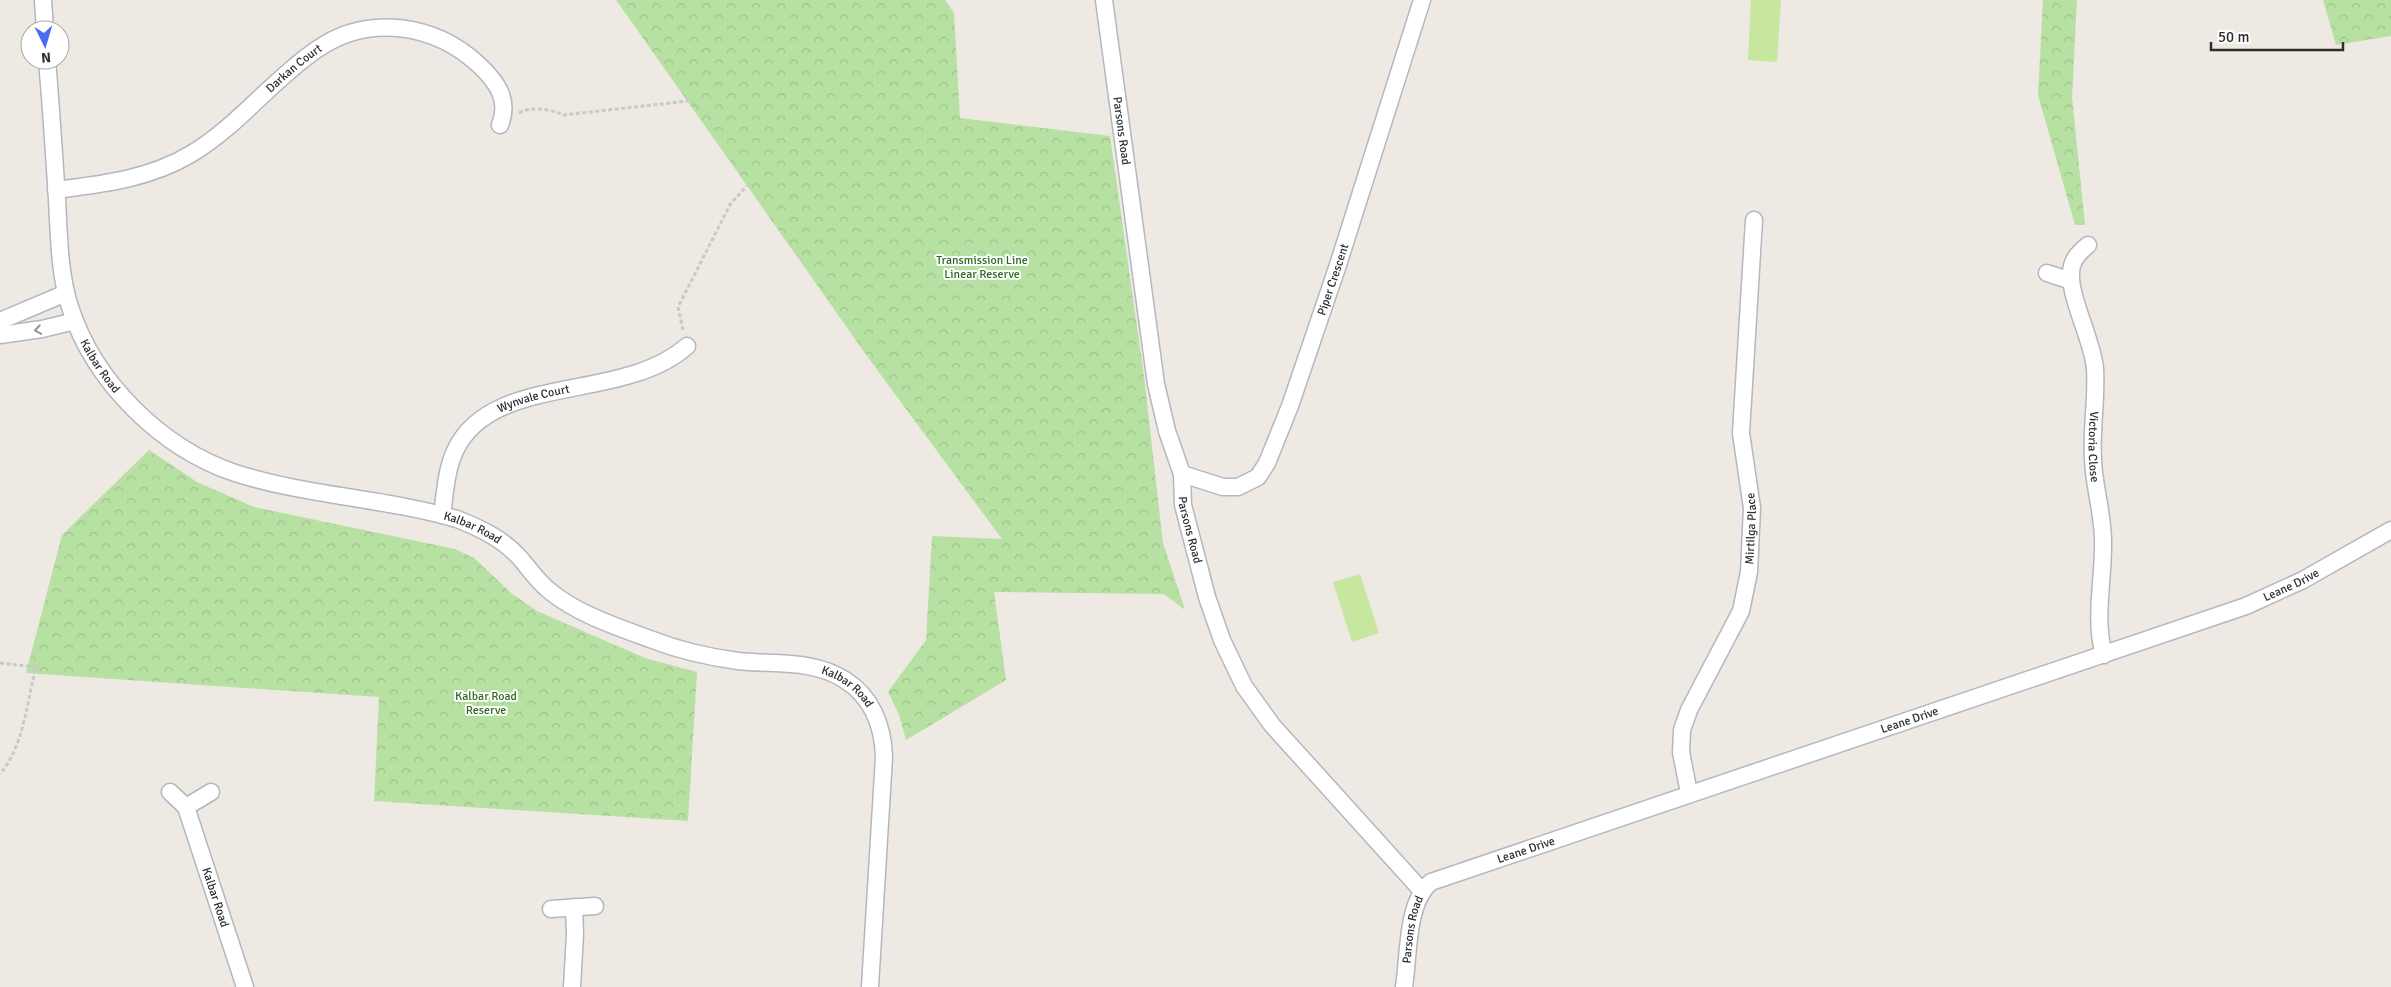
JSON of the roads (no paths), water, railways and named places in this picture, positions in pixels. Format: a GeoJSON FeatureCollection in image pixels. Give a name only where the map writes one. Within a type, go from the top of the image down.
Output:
{"type":"FeatureCollection","features":[{"type":"Feature","properties":{"kind":"street"},"geometry":{"type":"LineString","coordinates":[[43,0],[44,20]]}},
{"type":"Feature","properties":{"kind":"street","name":"Parsons Road"},"geometry":{"type":"LineString","coordinates":[[1104,0],[1156,384],[1167,431],[1182,474],[1183,505],[1208,597],[1222,640],[1244,686],[1272,725],[1422,891],[1413,912],[1404,987]]}},
{"type":"Feature","properties":{"kind":"street","name":"Piper Crescent"},"geometry":{"type":"LineString","coordinates":[[1182,474],[1231,488],[1251,482],[1258,477],[1267,463],[1290,406],[1338,265],[1422,0]]}},
{"type":"Feature","properties":{"kind":"street","name":"Darkan Court"},"geometry":{"type":"LineString","coordinates":[[56,190],[124,180],[175,163],[217,137],[314,51],[338,38],[367,29],[410,28],[434,36],[458,48],[490,75],[500,88],[504,106],[500,125]]}},
{"type":"Feature","properties":{"kind":"street","name":"Kalbar Road"},"geometry":{"type":"LineString","coordinates":[[48,70],[61,262],[66,293],[75,320],[94,356],[121,394],[154,427],[193,455],[236,473],[442,515],[469,524],[495,537],[519,557],[540,582],[560,599],[627,631],[671,647],[715,657],[821,668],[846,680],[865,699],[878,720],[884,757],[870,987]]}},
{"type":"Feature","properties":{"kind":"street","name":"Mirtilga Place"},"geometry":{"type":"LineString","coordinates":[[1689,793],[1681,752],[1682,730],[1689,710],[1741,611],[1749,572],[1752,508],[1741,433],[1754,220]]}},
{"type":"Feature","properties":{"kind":"street","name":"Victoria Close"},"geometry":{"type":"LineString","coordinates":[[2088,245],[2075,258],[2072,266],[2071,281],[2091,344],[2095,369],[2092,447],[2094,476],[2103,531],[2099,622],[2104,655]]}},
{"type":"Feature","properties":{"kind":"street"},"geometry":{"type":"LineString","coordinates":[[2047,273],[2071,281]]}},
{"type":"Feature","properties":{"kind":"street"},"geometry":{"type":"LineString","coordinates":[[0,321],[66,293]]}},
{"type":"Feature","properties":{"kind":"street"},"geometry":{"type":"LineString","coordinates":[[0,335],[42,329],[75,320]]}},
{"type":"Feature","properties":{"kind":"street","name":"Wynvale Court"},"geometry":{"type":"LineString","coordinates":[[442,515],[454,452],[466,433],[482,417],[506,404],[652,370],[677,356],[687,346]]}},
{"type":"Feature","properties":{"kind":"street","name":"Leane Drive"},"geometry":{"type":"LineString","coordinates":[[1422,891],[1438,879],[2104,655],[2266,598],[2323,570],[2391,530]]}},
{"type":"Feature","properties":{"kind":"street"},"geometry":{"type":"LineString","coordinates":[[170,792],[186,807],[211,792]]}},
{"type":"Feature","properties":{"kind":"street","name":"Kalbar Road"},"geometry":{"type":"LineString","coordinates":[[186,807],[246,987]]}},
{"type":"Feature","properties":{"kind":"street"},"geometry":{"type":"LineString","coordinates":[[551,909],[595,906]]}},
{"type":"Feature","properties":{"kind":"street"},"geometry":{"type":"LineString","coordinates":[[572,987],[575,934],[574,907]]}},
{"type":"Feature","properties":{"kind":"park label","name":"Transmission Line Linear Reserve"},"geometry":{"type":"Point","coordinates":[982,267]}},
{"type":"Feature","properties":{"kind":"park label","name":"Kalbar Road Reserve"},"geometry":{"type":"Point","coordinates":[486,703]}}]}
